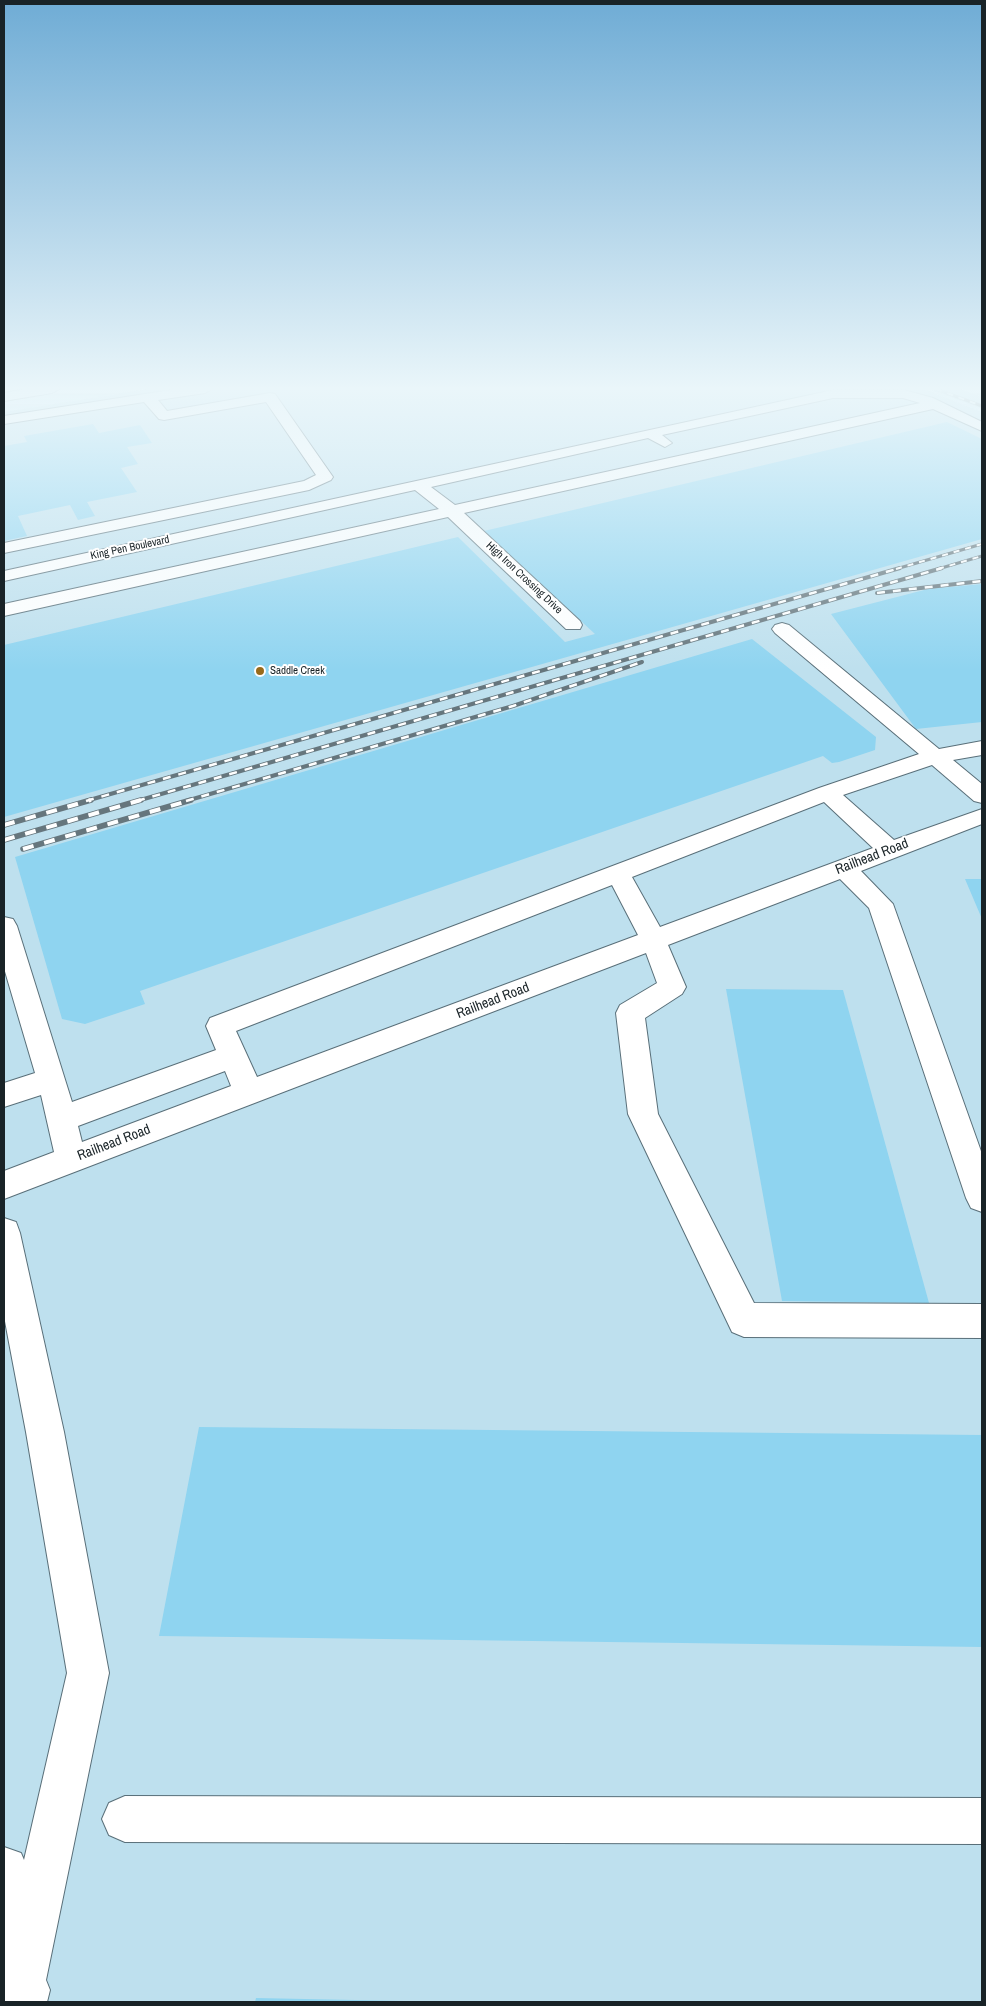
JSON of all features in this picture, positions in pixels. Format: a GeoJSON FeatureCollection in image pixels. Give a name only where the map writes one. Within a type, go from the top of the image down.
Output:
{"type":"FeatureCollection","features":[{"type":"Feature","properties":{"kind":"main road"},"geometry":{"type":"LineString","coordinates":[[4,548],[314,483]]}},
{"type":"Feature","properties":{"kind":"main road","name":"King Pen Boulevard"},"geometry":{"type":"LineString","coordinates":[[4,576],[450,483]]}},
{"type":"Feature","properties":{"kind":"main road"},"geometry":{"type":"LineString","coordinates":[[4,610],[575,483]]}},
{"type":"Feature","properties":{"kind":"main road","name":"High Iron Crossing Drive"},"geometry":{"type":"LineString","coordinates":[[424,489],[451,510],[573,625]]}},
{"type":"Feature","properties":{"kind":"main road"},"geometry":{"type":"LineString","coordinates":[[782,629],[982,796]]}},
{"type":"Feature","properties":{"kind":"main road"},"geometry":{"type":"LineString","coordinates":[[249,1093],[220,1026],[827,793],[935,756],[982,748]]}},
{"type":"Feature","properties":{"kind":"main road"},"geometry":{"type":"LineString","coordinates":[[827,793],[890,850]]}},
{"type":"Feature","properties":{"kind":"main road","name":"Railhead Road"},"geometry":{"type":"LineString","coordinates":[[4,1185],[982,816]]}},
{"type":"Feature","properties":{"kind":"main road"},"geometry":{"type":"LineString","coordinates":[[844,868],[880,904],[982,1198]]}},
{"type":"Feature","properties":{"kind":"main road"},"geometry":{"type":"LineString","coordinates":[[618,874],[654,941],[672,987],[630,1013],[642,1114],[744,1320],[982,1321]]}},
{"type":"Feature","properties":{"kind":"main road"},"geometry":{"type":"LineString","coordinates":[[4,926],[52,1079],[71,1159]]}},
{"type":"Feature","properties":{"kind":"main road"},"geometry":{"type":"LineString","coordinates":[[62,1119],[232,1056]]}},
{"type":"Feature","properties":{"kind":"main road"},"geometry":{"type":"LineString","coordinates":[[4,1096],[52,1079]]}},
{"type":"Feature","properties":{"kind":"main road"},"geometry":{"type":"LineString","coordinates":[[4,1234],[45,1432],[88,1672],[22,1991]]}},
{"type":"Feature","properties":{"kind":"main road"},"geometry":{"type":"LineString","coordinates":[[125,1820],[982,1821]]}},
{"type":"Feature","properties":{"kind":"main road"},"geometry":{"type":"LineString","coordinates":[[4,1870],[22,1991]]}},
{"type":"Feature","properties":{"kind":"shaded area"},"geometry":{"type":"Polygon","coordinates":[[[4,483],[982,483],[982,2002],[4,2002],[4,483]]]}},
{"type":"Feature","properties":{"kind":"building"},"geometry":{"type":"Polygon","coordinates":[[[4,483],[131,483],[137,492],[87,502],[95,516],[78,520],[70,505],[18,516],[27,536],[4,541],[4,483]]]}},
{"type":"Feature","properties":{"kind":"building","name":"Saddle Creek"},"geometry":{"type":"Polygon","coordinates":[[[690,483],[982,483],[982,539],[4,817],[4,645],[458,537],[565,642],[595,634],[484,531],[690,483]]]}},
{"type":"Feature","properties":{"kind":"building"},"geometry":{"type":"Polygon","coordinates":[[[982,584],[982,722],[916,729],[831,614],[928,589],[982,584]]]}},
{"type":"Feature","properties":{"kind":"building"},"geometry":{"type":"Polygon","coordinates":[[[752,639],[876,737],[875,750],[832,763],[823,756],[140,991],[145,1004],[85,1024],[62,1019],[15,857],[752,639]]]}},
{"type":"Feature","properties":{"kind":"building"},"geometry":{"type":"Polygon","coordinates":[[[965,879],[982,879],[982,919],[965,879]]]}},
{"type":"Feature","properties":{"kind":"building"},"geometry":{"type":"Polygon","coordinates":[[[726,989],[843,990],[929,1303],[782,1301],[726,989]]]}},
{"type":"Feature","properties":{"kind":"building"},"geometry":{"type":"Polygon","coordinates":[[[199,1427],[982,1435],[982,1647],[159,1636],[199,1427]]]}},
{"type":"Feature","properties":{"kind":"building"},"geometry":{"type":"Polygon","coordinates":[[[256,1998],[404,2001],[404,2002],[255,2002],[256,1998]]]}},
{"type":"Feature","properties":{"kind":"railway"},"geometry":{"type":"LineString","coordinates":[[896,569],[982,544]]}},
{"type":"Feature","properties":{"kind":"railway"},"geometry":{"type":"LineString","coordinates":[[938,569],[982,556]]}},
{"type":"Feature","properties":{"kind":"railway"},"geometry":{"type":"LineString","coordinates":[[86,801],[900,568]]}},
{"type":"Feature","properties":{"kind":"railway"},"geometry":{"type":"LineString","coordinates":[[137,801],[942,568]]}},
{"type":"Feature","properties":{"kind":"railway"},"geometry":{"type":"LineString","coordinates":[[877,593],[982,581]]}},
{"type":"Feature","properties":{"kind":"railway"},"geometry":{"type":"LineString","coordinates":[[186,801],[513,706],[642,662]]}},
{"type":"Feature","properties":{"kind":"railway"},"geometry":{"type":"LineString","coordinates":[[4,825],[91,800]]}},
{"type":"Feature","properties":{"kind":"railway"},"geometry":{"type":"LineString","coordinates":[[4,840],[141,800]]}},
{"type":"Feature","properties":{"kind":"railway"},"geometry":{"type":"LineString","coordinates":[[23,849],[191,800]]}},
{"type":"Feature","properties":{"kind":"place","name":"Saddle Creek"},"geometry":{"type":"Point","coordinates":[260,671]}}]}
